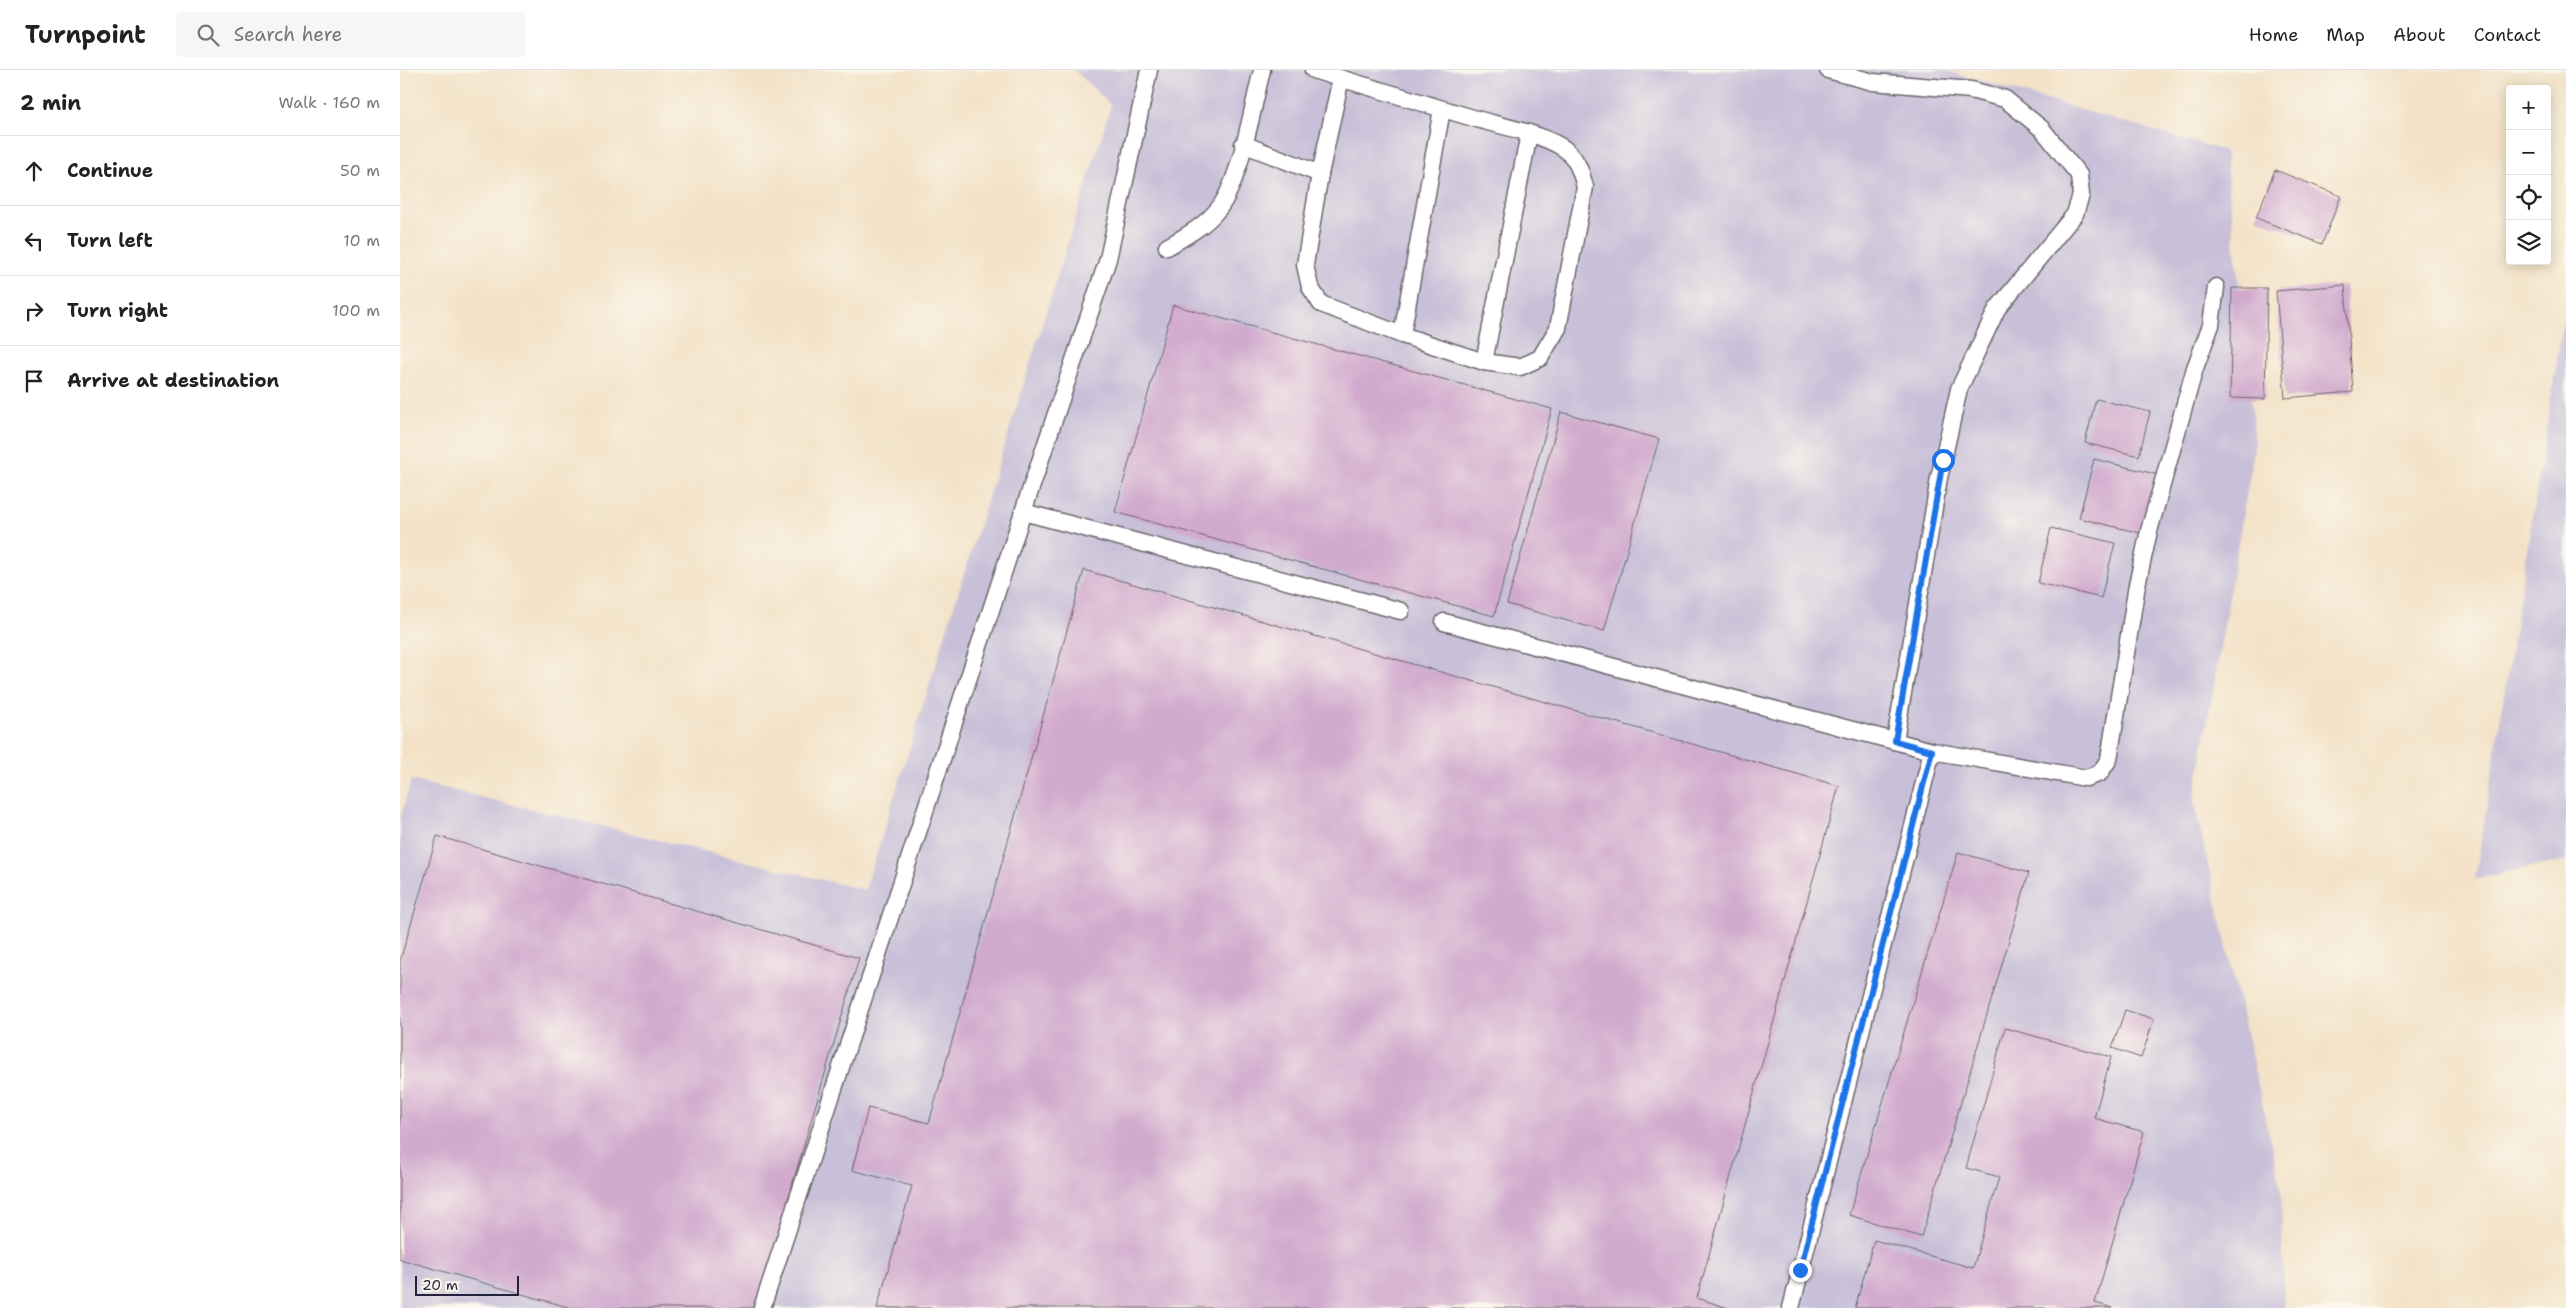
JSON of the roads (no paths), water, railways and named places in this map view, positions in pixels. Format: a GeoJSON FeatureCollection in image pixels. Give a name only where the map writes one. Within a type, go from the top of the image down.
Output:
{"type":"FeatureCollection","features":[{"type":"Feature","properties":{"kind":"lane"},"geometry":{"type":"LineString","coordinates":[[762,1308],[1108,259],[1149,70]]}},
{"type":"Feature","properties":{"kind":"lane"},"geometry":{"type":"LineString","coordinates":[[1167,247],[1194,232],[1219,208],[1235,175],[1262,70]]}},
{"type":"Feature","properties":{"kind":"lane"},"geometry":{"type":"LineString","coordinates":[[1312,70],[1341,78],[1442,109],[1529,134],[1562,146],[1580,166],[1585,187],[1558,328],[1540,358],[1520,367],[1484,362],[1402,335],[1321,304],[1310,287],[1305,265],[1320,174],[1341,78]]}},
{"type":"Feature","properties":{"kind":"lane"},"geometry":{"type":"LineString","coordinates":[[1828,70],[1873,82],[1971,90],[2005,98],[2042,129],[2079,176],[2081,195],[2075,214],[1997,309],[1959,389],[1939,478],[1895,741]]}},
{"type":"Feature","properties":{"kind":"lane"},"geometry":{"type":"LineString","coordinates":[[1402,335],[1442,109]]}},
{"type":"Feature","properties":{"kind":"lane"},"geometry":{"type":"LineString","coordinates":[[1484,362],[1529,134]]}},
{"type":"Feature","properties":{"kind":"lane"},"geometry":{"type":"LineString","coordinates":[[1243,144],[1320,174]]}},
{"type":"Feature","properties":{"kind":"lane"},"geometry":{"type":"LineString","coordinates":[[1444,622],[1932,751],[2086,778],[2100,773],[2109,759],[2137,585],[2149,531],[2195,368],[2211,325],[2216,287]]}},
{"type":"Feature","properties":{"kind":"lane"},"geometry":{"type":"LineString","coordinates":[[1023,512],[1401,611]]}},
{"type":"Feature","properties":{"kind":"lane"},"geometry":{"type":"LineString","coordinates":[[1790,1308],[1932,751]]}}]}
